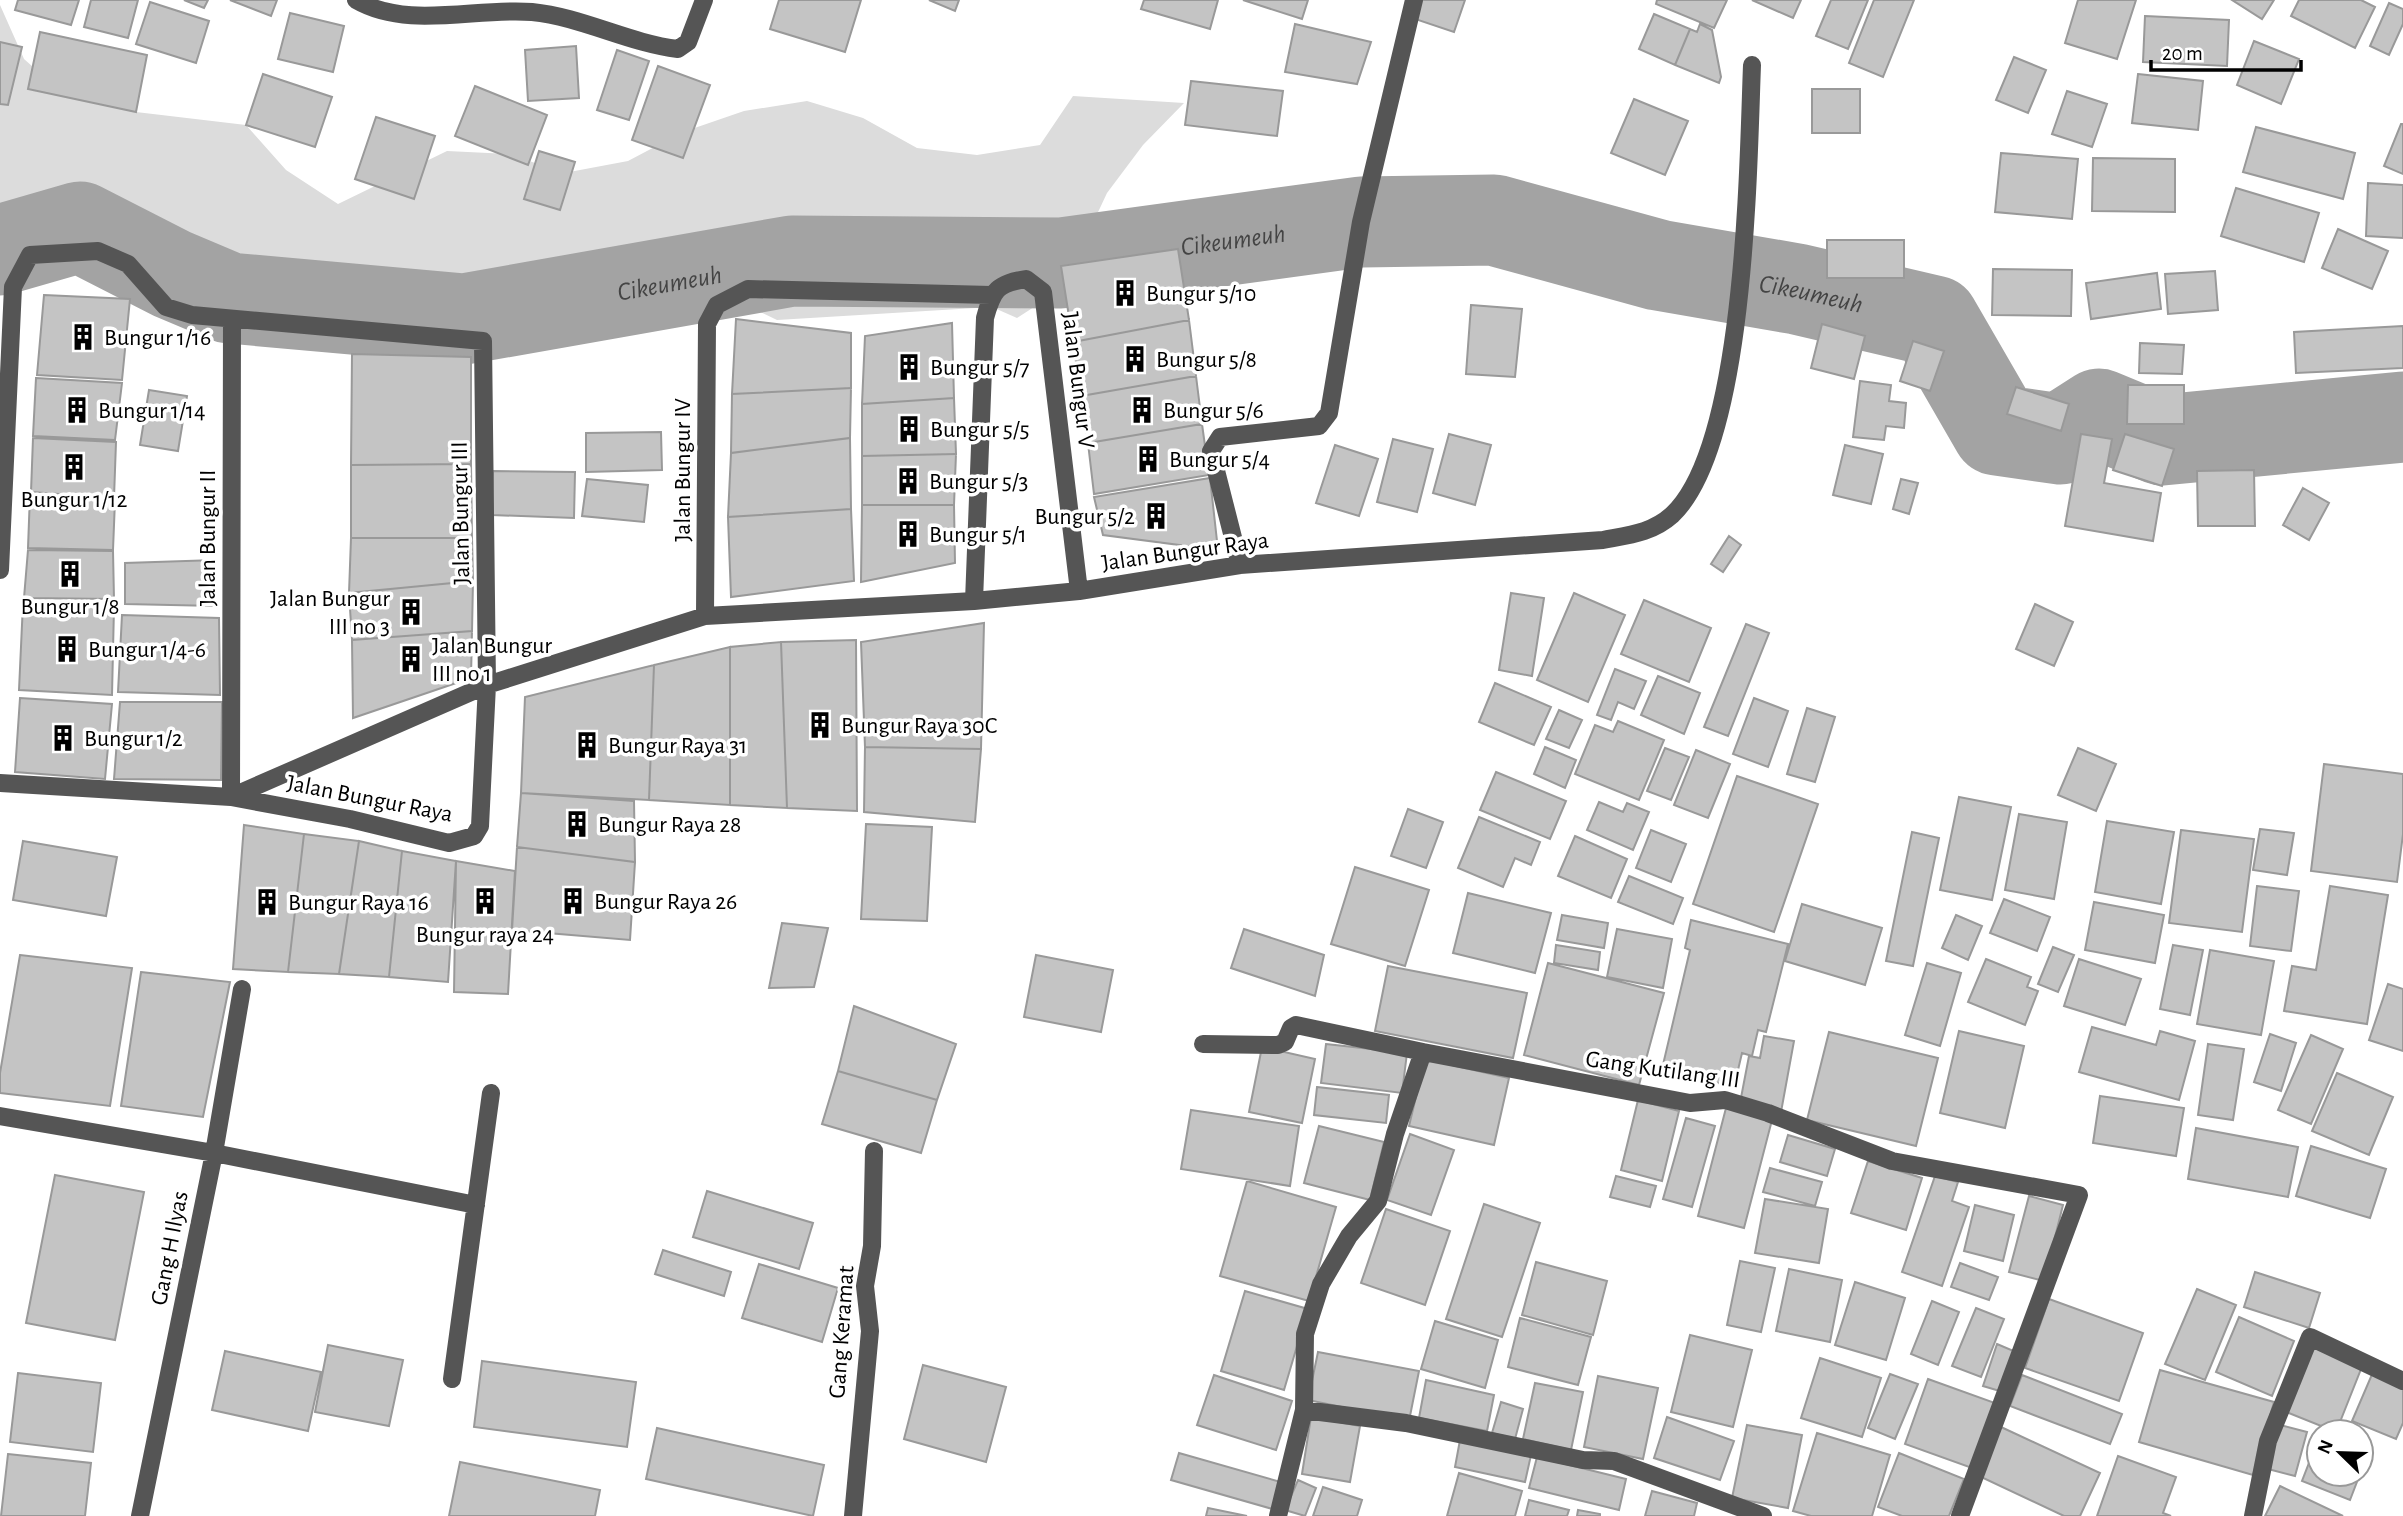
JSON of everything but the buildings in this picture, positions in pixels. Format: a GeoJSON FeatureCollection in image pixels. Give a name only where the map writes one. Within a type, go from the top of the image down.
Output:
{"type":"FeatureCollection","features":[{"type":"Feature","properties":{"kind":"street"},"geometry":{"type":"LineString","coordinates":[[356,0],[392,11],[426,15],[530,12],[561,17],[657,47],[678,49],[688,42],[704,0]]}},
{"type":"Feature","properties":{"kind":"street"},"geometry":{"type":"LineString","coordinates":[[1240,565],[1211,451],[1220,437],[1319,426],[1325,419],[1361,222],[1414,0]]}},
{"type":"Feature","properties":{"kind":"street","name":"Jalan Bungur Raya"},"geometry":{"type":"LineString","coordinates":[[231,797],[487,685],[705,616],[974,601],[1080,590],[1240,565],[1603,540],[1651,531],[1673,514],[1692,491],[1707,455],[1727,381],[1738,305],[1747,197],[1752,65]]}},
{"type":"Feature","properties":{"kind":"street"},"geometry":{"type":"LineString","coordinates":[[0,570],[13,287],[30,255],[98,251],[128,264],[166,307],[232,321]]}},
{"type":"Feature","properties":{"kind":"street","name":"Jalan Bungur V"},"geometry":{"type":"LineString","coordinates":[[991,295],[1005,282],[1026,279],[1042,292],[1080,590]]}},
{"type":"Feature","properties":{"kind":"street","name":"Jalan Bungur IV"},"geometry":{"type":"LineString","coordinates":[[705,616],[707,324],[717,305],[748,289],[991,295]]}},
{"type":"Feature","properties":{"kind":"street"},"geometry":{"type":"LineString","coordinates":[[974,601],[985,317],[991,295]]}},
{"type":"Feature","properties":{"kind":"street","name":"Jalan Bungur III"},"geometry":{"type":"LineString","coordinates":[[232,321],[483,341],[487,685]]}},
{"type":"Feature","properties":{"kind":"street","name":"Jalan Bungur II"},"geometry":{"type":"LineString","coordinates":[[231,797],[232,321]]}},
{"type":"Feature","properties":{"kind":"street","name":"Jalan Bungur Raya"},"geometry":{"type":"LineString","coordinates":[[0,783],[231,797],[350,819],[449,843],[474,836],[480,826],[487,685]]}},
{"type":"Feature","properties":{"kind":"street","name":"Gang H Ilyas"},"geometry":{"type":"LineString","coordinates":[[140,1516],[214,1153],[242,989]]}},
{"type":"Feature","properties":{"kind":"street"},"geometry":{"type":"LineString","coordinates":[[1203,1044],[1278,1045],[1285,1042],[1291,1028],[1296,1025],[1423,1052],[1395,1133],[1378,1201],[1349,1236],[1321,1284],[1305,1334],[1304,1410],[1278,1516]]}},
{"type":"Feature","properties":{"kind":"street","name":"Gang Kutilang III"},"geometry":{"type":"LineString","coordinates":[[1423,1052],[1690,1103],[1725,1100],[1768,1113],[1892,1161],[2079,1195],[1959,1516]]}},
{"type":"Feature","properties":{"kind":"street"},"geometry":{"type":"LineString","coordinates":[[452,1379],[491,1093]]}},
{"type":"Feature","properties":{"kind":"street"},"geometry":{"type":"LineString","coordinates":[[0,1116],[214,1153],[476,1205]]}},
{"type":"Feature","properties":{"kind":"street","name":"Gang Keramat"},"geometry":{"type":"LineString","coordinates":[[853,1516],[870,1331],[865,1286],[872,1246],[874,1151]]}},
{"type":"Feature","properties":{"kind":"street"},"geometry":{"type":"LineString","coordinates":[[2253,1516],[2268,1441],[2310,1337],[2403,1381]]}},
{"type":"Feature","properties":{"kind":"street"},"geometry":{"type":"LineString","coordinates":[[1304,1410],[1406,1423],[1583,1460],[1614,1461],[1763,1516]]}},
{"type":"Feature","properties":{"kind":"shaded area"},"geometry":{"type":"Polygon","coordinates":[[[0,5],[24,59],[67,97],[136,112],[246,125],[286,170],[338,204],[447,151],[509,154],[564,173],[628,161],[683,132],[744,111],[807,101],[863,118],[917,148],[977,155],[1040,145],[1073,96],[1184,103],[1143,145],[1107,193],[1062,289],[1017,318],[992,307],[777,320],[727,296],[673,279],[623,301],[573,336],[519,336],[466,310],[464,319],[352,321],[293,312],[187,305],[157,286],[122,249],[51,244],[17,254],[0,295],[0,5]]]}},
{"type":"Feature","properties":{"kind":"waterway","name":"Cikeumeuh"},"geometry":{"type":"LineString","coordinates":[[0,250],[80,227],[172,274],[229,298],[464,319],[792,261],[1061,263],[1361,222],[1494,220],[1658,265],[1797,289],[1934,321],[1997,430],[2060,439],[2099,414],[2162,440],[2403,417]]}},
{"type":"Feature","properties":{"kind":"place","name":"Bungur 5/10"},"geometry":{"type":"Point","coordinates":[1125,293]}},
{"type":"Feature","properties":{"kind":"place","name":"Bungur 1/16"},"geometry":{"type":"Point","coordinates":[83,337]}},
{"type":"Feature","properties":{"kind":"place","name":"Bungur 5/8"},"geometry":{"type":"Point","coordinates":[1135,359]}},
{"type":"Feature","properties":{"kind":"place","name":"Bungur 5/7"},"geometry":{"type":"Point","coordinates":[909,367]}},
{"type":"Feature","properties":{"kind":"place","name":"Bungur 1/14"},"geometry":{"type":"Point","coordinates":[77,410]}},
{"type":"Feature","properties":{"kind":"place","name":"Bungur 5/6"},"geometry":{"type":"Point","coordinates":[1142,410]}},
{"type":"Feature","properties":{"kind":"place","name":"Bungur 5/5"},"geometry":{"type":"Point","coordinates":[909,429]}},
{"type":"Feature","properties":{"kind":"place","name":"Bungur 5/4"},"geometry":{"type":"Point","coordinates":[1148,459]}},
{"type":"Feature","properties":{"kind":"place","name":"Bungur 1/12"},"geometry":{"type":"Point","coordinates":[74,467]}},
{"type":"Feature","properties":{"kind":"place","name":"Bungur 5/3"},"geometry":{"type":"Point","coordinates":[908,481]}},
{"type":"Feature","properties":{"kind":"place","name":"Bungur 5/2"},"geometry":{"type":"Point","coordinates":[1156,516]}},
{"type":"Feature","properties":{"kind":"place","name":"Bungur 5/1"},"geometry":{"type":"Point","coordinates":[908,534]}},
{"type":"Feature","properties":{"kind":"place","name":"Bungur 1/8"},"geometry":{"type":"Point","coordinates":[70,574]}},
{"type":"Feature","properties":{"kind":"place","name":"Jalan Bungur III no 3"},"geometry":{"type":"Point","coordinates":[411,612]}},
{"type":"Feature","properties":{"kind":"place","name":"Bungur 1/4-6"},"geometry":{"type":"Point","coordinates":[67,649]}},
{"type":"Feature","properties":{"kind":"place","name":"Jalan Bungur III no 1"},"geometry":{"type":"Point","coordinates":[411,659]}},
{"type":"Feature","properties":{"kind":"place","name":"Bungur Raya 30C"},"geometry":{"type":"Point","coordinates":[820,725]}},
{"type":"Feature","properties":{"kind":"place","name":"Bungur 1/2"},"geometry":{"type":"Point","coordinates":[63,738]}},
{"type":"Feature","properties":{"kind":"place","name":"Bungur Raya 31"},"geometry":{"type":"Point","coordinates":[587,745]}},
{"type":"Feature","properties":{"kind":"place","name":"Bungur Raya 28"},"geometry":{"type":"Point","coordinates":[577,824]}},
{"type":"Feature","properties":{"kind":"place","name":"Bungur raya 24"},"geometry":{"type":"Point","coordinates":[485,901]}},
{"type":"Feature","properties":{"kind":"place","name":"Bungur Raya 26"},"geometry":{"type":"Point","coordinates":[573,901]}},
{"type":"Feature","properties":{"kind":"place","name":"Bungur Raya 16"},"geometry":{"type":"Point","coordinates":[267,902]}}]}
